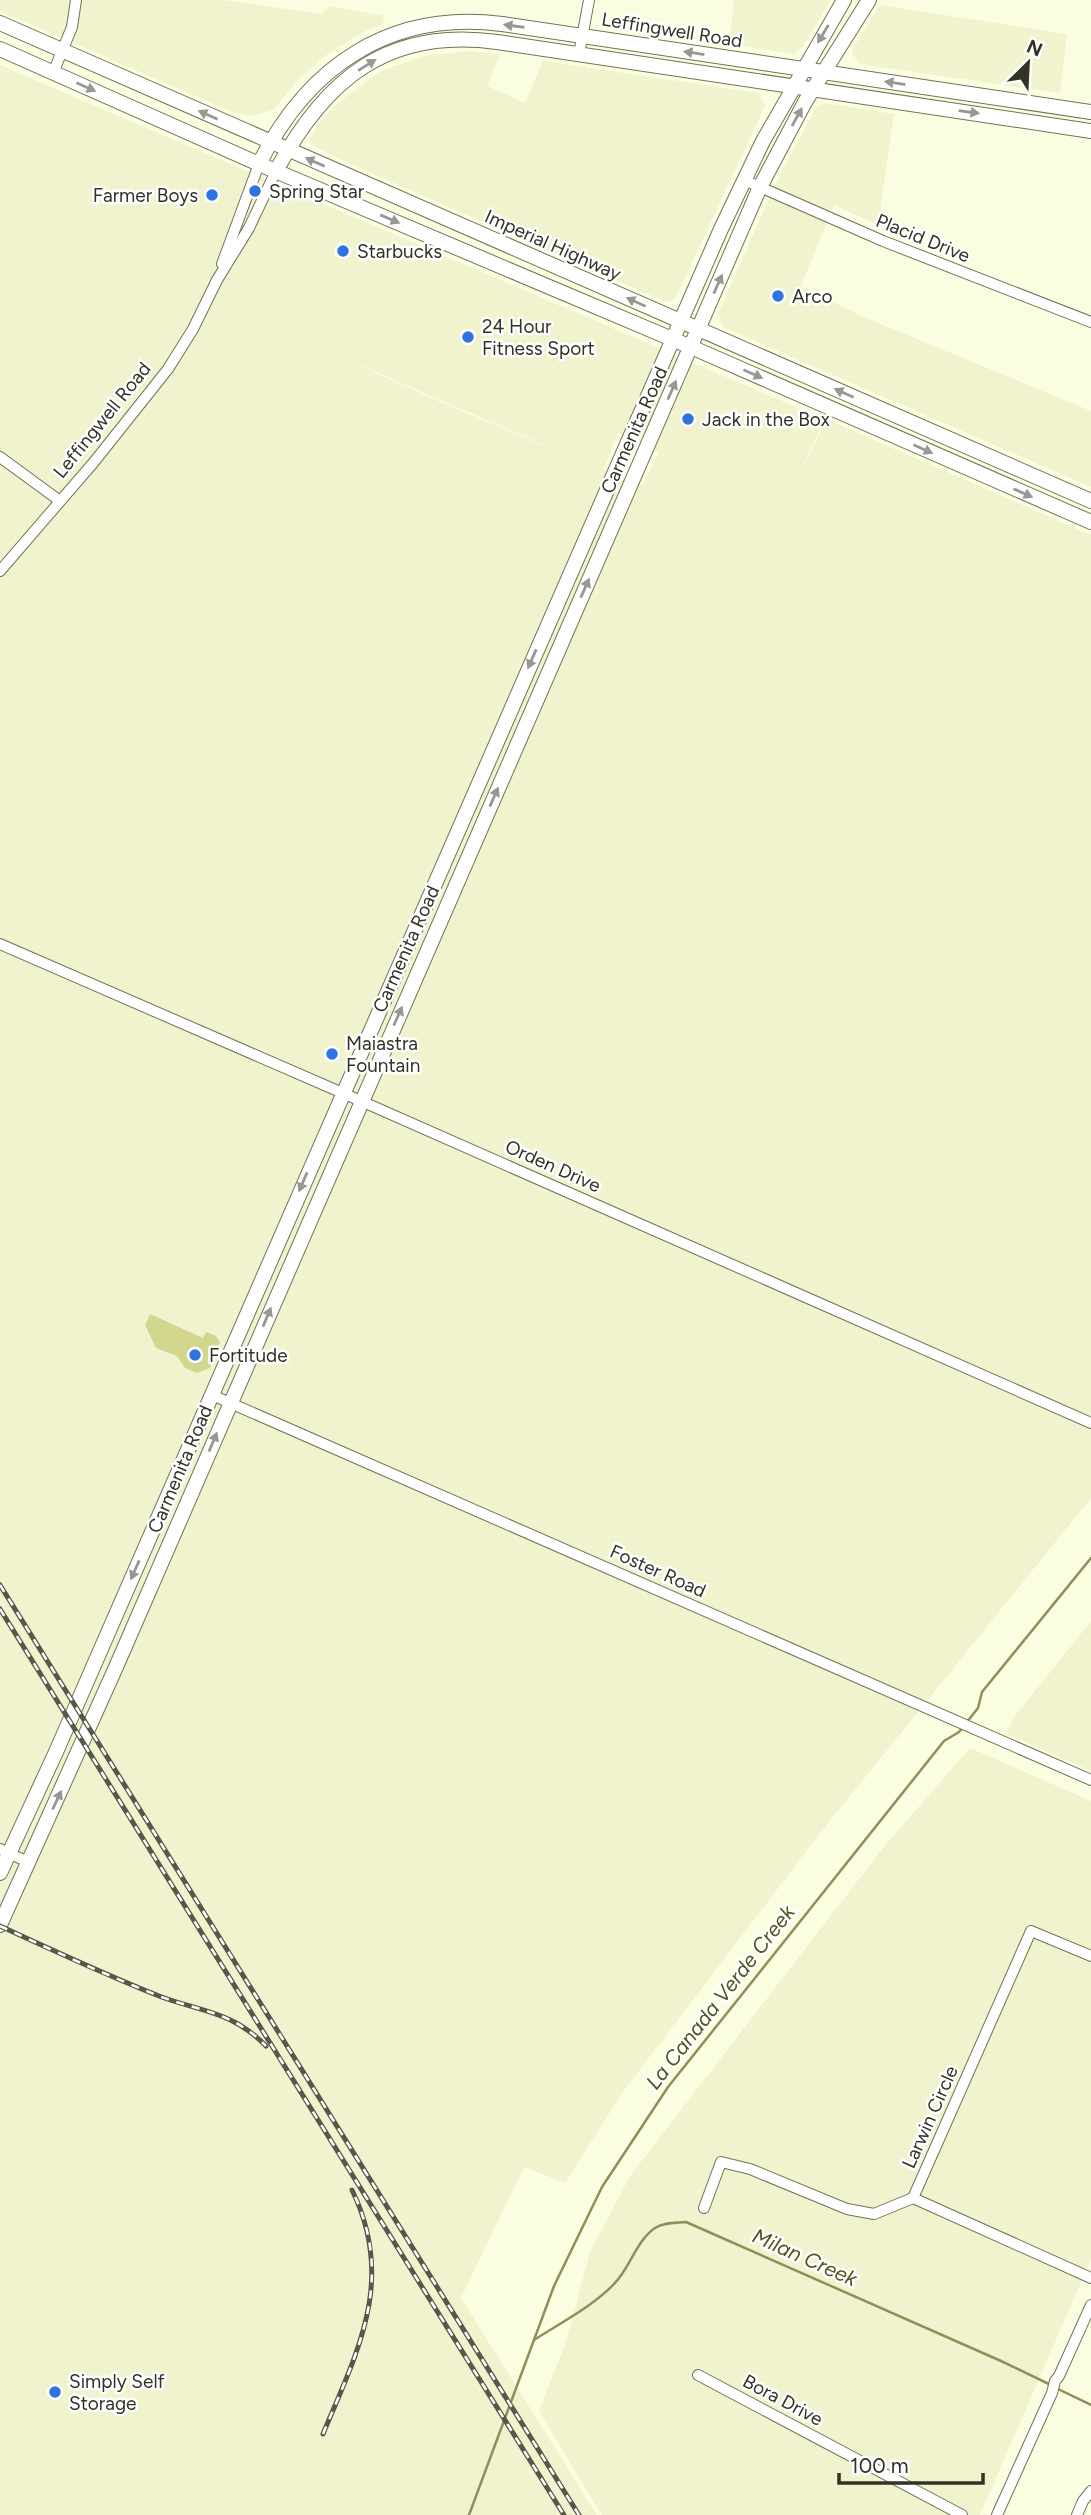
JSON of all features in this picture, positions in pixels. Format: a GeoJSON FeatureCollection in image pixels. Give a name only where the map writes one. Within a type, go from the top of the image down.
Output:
{"type":"FeatureCollection","features":[{"type":"Feature","properties":{"kind":"main road","name":"Carmenita Road"},"geometry":{"type":"LineString","coordinates":[[0,1873],[4,1851],[56,1752],[680,321],[744,180],[793,86],[844,0]]}},
{"type":"Feature","properties":{"kind":"main road","name":"Carmenita Road"},"geometry":{"type":"LineString","coordinates":[[0,1925],[116,1667],[760,187],[813,89],[869,0]]}},
{"type":"Feature","properties":{"kind":"main road","name":"Leffingwell Road"},"geometry":{"type":"LineString","coordinates":[[259,164],[270,142],[298,103],[330,70],[360,49],[403,31],[439,23],[474,22],[581,36],[1091,112]]}},
{"type":"Feature","properties":{"kind":"main road","name":"Imperial Highway"},"geometry":{"type":"LineString","coordinates":[[0,23],[1091,501]]}},
{"type":"Feature","properties":{"kind":"main road","name":"Leffingwell Road"},"geometry":{"type":"LineString","coordinates":[[276,171],[315,108],[341,83],[370,63],[407,47],[465,38],[1091,131]]}},
{"type":"Feature","properties":{"kind":"main road","name":"Imperial Highway"},"geometry":{"type":"LineString","coordinates":[[0,49],[259,164],[691,347],[1091,522]]}},
{"type":"Feature","properties":{"kind":"main road"},"geometry":{"type":"LineString","coordinates":[[448,851],[467,859]]}},
{"type":"Feature","properties":{"kind":"street"},"geometry":{"type":"LineString","coordinates":[[54,73],[72,27],[76,0]]}},
{"type":"Feature","properties":{"kind":"street"},"geometry":{"type":"LineString","coordinates":[[579,54],[589,0]]}},
{"type":"Feature","properties":{"kind":"street","name":"Leffingwell Road"},"geometry":{"type":"LineString","coordinates":[[217,281],[235,223],[259,164]]}},
{"type":"Feature","properties":{"kind":"street","name":"Leffingwell Road"},"geometry":{"type":"LineString","coordinates":[[0,571],[149,396],[168,369],[193,330],[217,281],[249,228],[276,171]]}},
{"type":"Feature","properties":{"kind":"street","name":"Placid Drive"},"geometry":{"type":"LineString","coordinates":[[744,180],[883,241],[1091,322]]}},
{"type":"Feature","properties":{"kind":"street"},"geometry":{"type":"LineString","coordinates":[[0,457],[60,501]]}},
{"type":"Feature","properties":{"kind":"street","name":"Orden Drive"},"geometry":{"type":"LineString","coordinates":[[0,944],[1091,1423]]}},
{"type":"Feature","properties":{"kind":"street","name":"Foster Road"},"geometry":{"type":"LineString","coordinates":[[212,1395],[1091,1780]]}},
{"type":"Feature","properties":{"kind":"street"},"geometry":{"type":"LineString","coordinates":[[4,1851],[28,1861]]}},
{"type":"Feature","properties":{"kind":"street","name":"Larwin Circle"},"geometry":{"type":"LineString","coordinates":[[1091,1956],[1031,1931],[913,2198],[1091,2278]]}},
{"type":"Feature","properties":{"kind":"street"},"geometry":{"type":"LineString","coordinates":[[704,2208],[721,2162],[750,2169],[846,2209],[874,2214],[913,2198]]}},
{"type":"Feature","properties":{"kind":"street"},"geometry":{"type":"LineString","coordinates":[[997,2515],[1091,2305]]}},
{"type":"Feature","properties":{"kind":"street","name":"Bora Drive"},"geometry":{"type":"LineString","coordinates":[[698,2375],[962,2515]]}},
{"type":"Feature","properties":{"kind":"street"},"geometry":{"type":"LineString","coordinates":[[1077,2515],[1091,2491]]}},
{"type":"Feature","properties":{"kind":"shaded area"},"geometry":{"type":"Polygon","coordinates":[[[0,0],[224,0],[321,14],[331,6],[384,16],[383,24],[363,32],[325,56],[298,80],[273,110],[250,116],[229,111],[0,11],[0,0]]]}},
{"type":"Feature","properties":{"kind":"shaded area"},"geometry":{"type":"Polygon","coordinates":[[[734,0],[831,0],[802,47],[794,54],[729,44],[734,0]]]}},
{"type":"Feature","properties":{"kind":"shaded area"},"geometry":{"type":"Polygon","coordinates":[[[880,5],[1067,34],[1060,93],[860,64],[852,54],[853,48],[880,5]]]}},
{"type":"Feature","properties":{"kind":"shaded area"},"geometry":{"type":"Polygon","coordinates":[[[471,51],[500,54],[487,86],[525,103],[543,61],[759,93],[765,106],[675,299],[666,302],[312,145],[310,138],[317,125],[340,101],[383,70],[429,55],[471,51]]]}},
{"type":"Feature","properties":{"kind":"shaded area"},"geometry":{"type":"Polygon","coordinates":[[[0,65],[824,419],[792,491],[826,419],[1091,535],[1091,1498],[820,1833],[622,2093],[565,2183],[524,2167],[461,2298],[597,2515],[0,2515],[0,65]],[[302,340],[436,400],[542,445],[542,444],[302,340]],[[618,433],[603,470],[643,485],[659,452],[618,433]]]}},
{"type":"Feature","properties":{"kind":"shaded area"},"geometry":{"type":"Polygon","coordinates":[[[825,103],[894,114],[878,225],[834,205],[801,286],[859,315],[1091,411],[1091,487],[723,327],[718,314],[779,176],[817,106],[825,103]]]}},
{"type":"Feature","properties":{"kind":"shaded area"},"geometry":{"type":"Polygon","coordinates":[[[1091,1621],[1091,1771],[1006,1734],[1014,1717],[1091,1621]]]}},
{"type":"Feature","properties":{"kind":"shaded area"},"geometry":{"type":"Polygon","coordinates":[[[970,1748],[1091,1801],[1091,2259],[980,2515],[602,2515],[539,2411],[566,2342],[590,2252],[630,2176],[883,1848],[970,1748]]]}},
{"type":"Feature","properties":{"kind":"green space"},"geometry":{"type":"Polygon","coordinates":[[[150,1314],[203,1338],[206,1332],[216,1336],[220,1342],[210,1368],[197,1373],[185,1368],[177,1356],[156,1348],[145,1325],[150,1314]]]}},
{"type":"Feature","properties":{"kind":"waterway","name":"La Canada Verde Creek"},"geometry":{"type":"LineString","coordinates":[[967,1722],[978,1708],[982,1692],[1091,1558]]}},
{"type":"Feature","properties":{"kind":"waterway","name":"La Canada Verde Creek"},"geometry":{"type":"LineString","coordinates":[[469,2515],[554,2286],[602,2187],[668,2087],[944,1741],[963,1727]]}},
{"type":"Feature","properties":{"kind":"waterway","name":"Milan Creek"},"geometry":{"type":"LineString","coordinates":[[534,2340],[586,2307],[620,2278],[648,2233],[659,2226],[686,2222],[1051,2385]]}},
{"type":"Feature","properties":{"kind":"waterway","name":"Milan Creek"},"geometry":{"type":"LineString","coordinates":[[1056,2388],[1091,2405]]}},
{"type":"Feature","properties":{"kind":"railway"},"geometry":{"type":"LineString","coordinates":[[0,1585],[579,2515]]}},
{"type":"Feature","properties":{"kind":"railway"},"geometry":{"type":"LineString","coordinates":[[0,1609],[564,2515]]}},
{"type":"Feature","properties":{"kind":"railway"},"geometry":{"type":"LineString","coordinates":[[0,1926],[139,1988],[228,2019],[253,2034],[266,2046]]}},
{"type":"Feature","properties":{"kind":"railway"},"geometry":{"type":"LineString","coordinates":[[323,2434],[359,2344],[371,2285],[371,2254],[365,2223],[352,2190]]}},
{"type":"Feature","properties":{"kind":"place","name":"Spring Star"},"geometry":{"type":"Point","coordinates":[255,191]}},
{"type":"Feature","properties":{"kind":"place","name":"Farmer Boys"},"geometry":{"type":"Point","coordinates":[212,195]}},
{"type":"Feature","properties":{"kind":"place","name":"Starbucks"},"geometry":{"type":"Point","coordinates":[343,251]}},
{"type":"Feature","properties":{"kind":"place","name":"Arco"},"geometry":{"type":"Point","coordinates":[778,296]}},
{"type":"Feature","properties":{"kind":"place","name":"24 Hour Fitness Sport"},"geometry":{"type":"Point","coordinates":[468,337]}},
{"type":"Feature","properties":{"kind":"place","name":"Jack in the Box"},"geometry":{"type":"Point","coordinates":[688,419]}},
{"type":"Feature","properties":{"kind":"place","name":"Maiastra Fountain"},"geometry":{"type":"Point","coordinates":[332,1054]}},
{"type":"Feature","properties":{"kind":"place","name":"Fortitude"},"geometry":{"type":"Point","coordinates":[195,1355]}},
{"type":"Feature","properties":{"kind":"place","name":"Simply Self Storage"},"geometry":{"type":"Point","coordinates":[55,2392]}}]}
